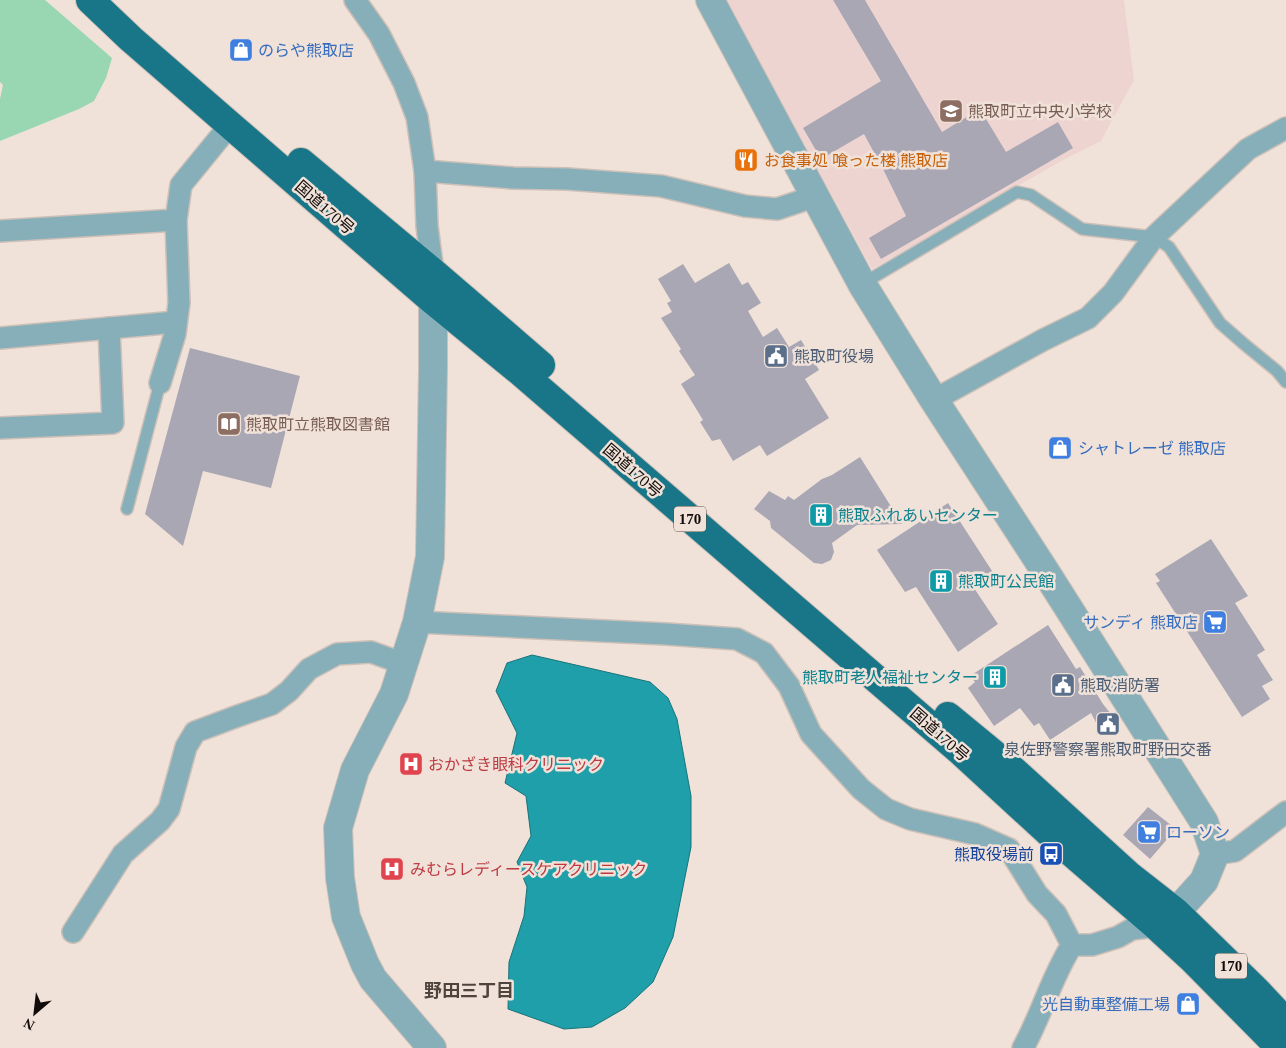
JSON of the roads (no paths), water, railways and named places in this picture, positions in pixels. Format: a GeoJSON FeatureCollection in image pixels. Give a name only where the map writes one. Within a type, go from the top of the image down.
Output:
{"type":"FeatureCollection","features":[{"type":"Feature","properties":{"kind":"highway","name":"国道170号"},"geometry":{"type":"LineString","coordinates":[[90,0],[131,39],[432,300],[519,371],[946,739],[1060,843],[1166,919],[1257,991],[1286,1022]]}},
{"type":"Feature","properties":{"kind":"highway","name":"国道170号"},"geometry":{"type":"LineString","coordinates":[[96,0],[146,34],[433,272],[898,675],[1011,768],[1130,876],[1166,919],[1192,959],[1280,1048]]}},
{"type":"Feature","properties":{"kind":"street"},"geometry":{"type":"LineString","coordinates":[[355,0],[379,34],[404,83],[418,117],[426,171],[427,226],[433,272],[430,557],[417,622],[394,694],[355,770],[338,828],[340,878],[346,916],[373,979],[432,1048]]}},
{"type":"Feature","properties":{"kind":"street"},"geometry":{"type":"LineString","coordinates":[[710,0],[862,284],[1204,822],[1215,854],[1204,880],[1166,919],[1132,929],[1118,937],[1092,944],[1072,945]]}},
{"type":"Feature","properties":{"kind":"street"},"geometry":{"type":"LineString","coordinates":[[160,383],[174,334],[179,303],[176,220],[181,185],[230,125]]}},
{"type":"Feature","properties":{"kind":"street"},"geometry":{"type":"LineString","coordinates":[[934,400],[1042,340],[1088,318],[1113,293],[1154,237],[1248,149],[1286,128]]}},
{"type":"Feature","properties":{"kind":"street"},"geometry":{"type":"LineString","coordinates":[[426,171],[661,186],[745,206],[776,209],[815,196]]}},
{"type":"Feature","properties":{"kind":"street"},"geometry":{"type":"LineString","coordinates":[[0,231],[176,220]]}},
{"type":"Feature","properties":{"kind":"street"},"geometry":{"type":"LineString","coordinates":[[0,338],[176,322]]}},
{"type":"Feature","properties":{"kind":"street"},"geometry":{"type":"LineString","coordinates":[[0,428],[113,423],[109,328]]}},
{"type":"Feature","properties":{"kind":"street"},"geometry":{"type":"LineString","coordinates":[[417,622],[737,639],[764,653],[789,686],[811,734],[861,789],[886,809],[910,819],[975,834],[1009,849],[1038,894],[1056,914],[1072,945]]}},
{"type":"Feature","properties":{"kind":"street"},"geometry":{"type":"LineString","coordinates":[[73,932],[123,854],[160,821],[169,808],[186,747],[195,732],[272,704],[289,691],[310,669],[337,654],[371,652],[404,664]]}},
{"type":"Feature","properties":{"kind":"street"},"geometry":{"type":"LineString","coordinates":[[1215,854],[1234,850],[1286,812]]}},
{"type":"Feature","properties":{"kind":"street"},"geometry":{"type":"LineString","coordinates":[[1023,1048],[1062,961],[1072,945]]}},
{"type":"Feature","properties":{"kind":"lane"},"geometry":{"type":"LineString","coordinates":[[862,284],[1017,192],[1031,195],[1082,229],[1154,237],[1169,247],[1220,323],[1277,371],[1286,382]]}},
{"type":"Feature","properties":{"kind":"lane"},"geometry":{"type":"LineString","coordinates":[[127,509],[160,383]]}},
{"type":"Feature","properties":{"kind":"water"},"geometry":{"type":"Polygon","coordinates":[[[532,655],[650,682],[668,698],[677,719],[691,796],[691,847],[673,937],[653,982],[625,1008],[592,1027],[564,1029],[508,1009],[509,962],[524,916],[527,887],[517,862],[531,836],[526,796],[505,783],[517,733],[496,691],[507,663],[532,655]]]}},
{"type":"Feature","properties":{"kind":"place","name":"のらや熊取店"},"geometry":{"type":"Point","coordinates":[241,50]}},
{"type":"Feature","properties":{"kind":"place","name":"熊取町立中央小学校"},"geometry":{"type":"Point","coordinates":[951,111]}},
{"type":"Feature","properties":{"kind":"place","name":"お食事処 喰った楼 熊取店"},"geometry":{"type":"Point","coordinates":[746,160]}},
{"type":"Feature","properties":{"kind":"place","name":"熊取町役場"},"geometry":{"type":"Point","coordinates":[776,356]}},
{"type":"Feature","properties":{"kind":"place","name":"熊取町立熊取図書館"},"geometry":{"type":"Point","coordinates":[229,424]}},
{"type":"Feature","properties":{"kind":"place","name":"シャトレーゼ 熊取店"},"geometry":{"type":"Point","coordinates":[1060,448]}},
{"type":"Feature","properties":{"kind":"place","name":"熊取ふれあいセンター"},"geometry":{"type":"Point","coordinates":[821,515]}},
{"type":"Feature","properties":{"kind":"place","name":"熊取町公民館"},"geometry":{"type":"Point","coordinates":[941,581]}},
{"type":"Feature","properties":{"kind":"place","name":"サンディ 熊取店"},"geometry":{"type":"Point","coordinates":[1215,622]}},
{"type":"Feature","properties":{"kind":"place","name":"熊取町老人福祉センター"},"geometry":{"type":"Point","coordinates":[995,677]}},
{"type":"Feature","properties":{"kind":"place","name":"熊取消防署"},"geometry":{"type":"Point","coordinates":[1063,685]}},
{"type":"Feature","properties":{"kind":"place","name":"泉佐野警察署熊取町野田交番"},"geometry":{"type":"Point","coordinates":[1108,724]}},
{"type":"Feature","properties":{"kind":"place","name":"おかざき眼科クリニック"},"geometry":{"type":"Point","coordinates":[411,764]}},
{"type":"Feature","properties":{"kind":"place","name":"ローソン"},"geometry":{"type":"Point","coordinates":[1149,832]}},
{"type":"Feature","properties":{"kind":"place","name":"熊取役場前"},"geometry":{"type":"Point","coordinates":[1051,854]}},
{"type":"Feature","properties":{"kind":"place","name":"みむらレディースケアクリニック"},"geometry":{"type":"Point","coordinates":[392,869]}},
{"type":"Feature","properties":{"kind":"place","name":"光自動車整備工場"},"geometry":{"type":"Point","coordinates":[1188,1004]}},
{"type":"Feature","properties":{"kind":"district","name":"野田三丁目"},"geometry":{"type":"Point","coordinates":[469,991]}}]}
